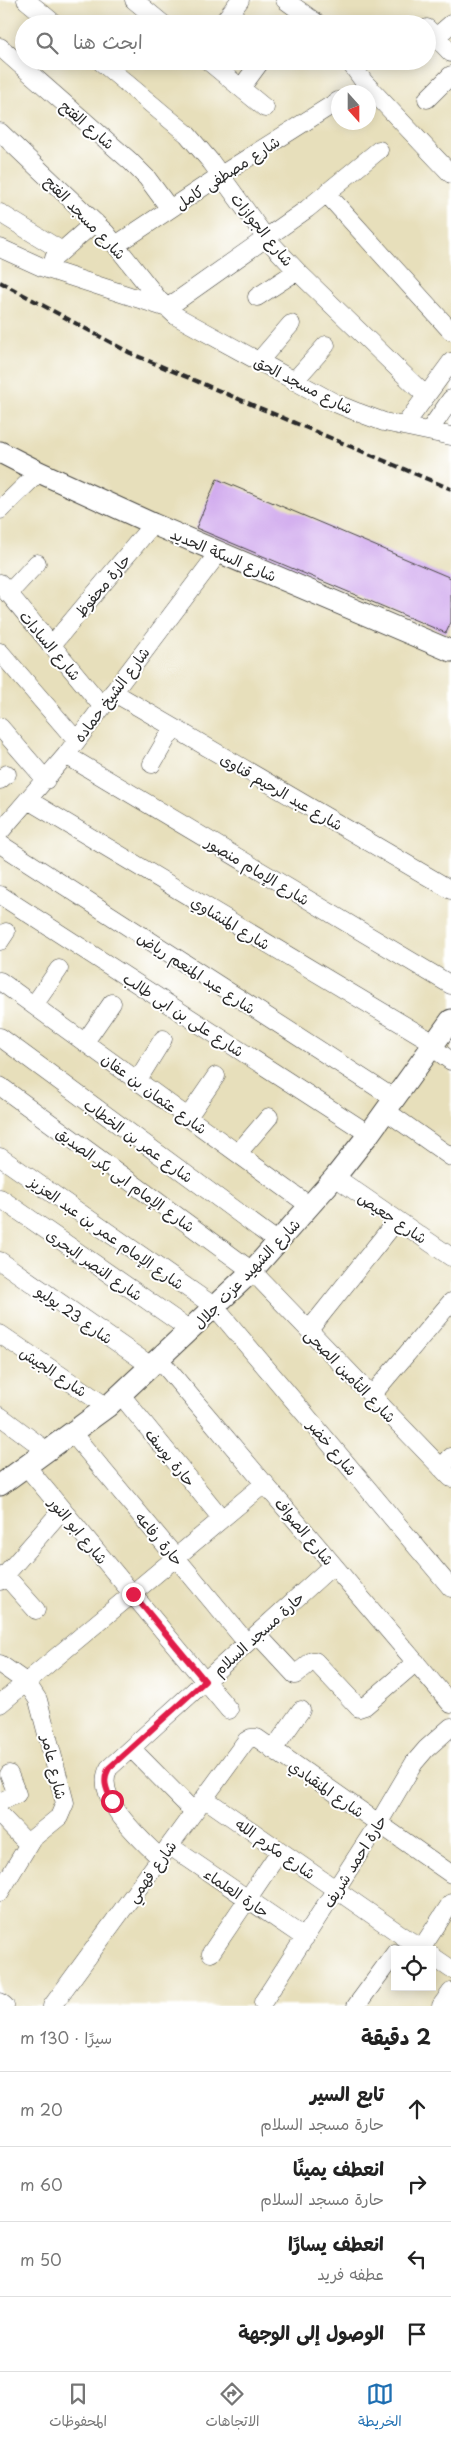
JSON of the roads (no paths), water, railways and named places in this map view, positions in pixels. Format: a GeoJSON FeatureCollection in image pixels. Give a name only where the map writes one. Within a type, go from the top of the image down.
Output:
{"type":"FeatureCollection","features":[{"type":"Feature","properties":{"kind":"street"},"geometry":{"type":"LineString","coordinates":[[26,0],[44,15]]}},
{"type":"Feature","properties":{"kind":"street"},"geometry":{"type":"LineString","coordinates":[[134,0],[158,12]]}},
{"type":"Feature","properties":{"kind":"street"},"geometry":{"type":"LineString","coordinates":[[229,15],[240,0]]}},
{"type":"Feature","properties":{"kind":"street"},"geometry":{"type":"LineString","coordinates":[[284,0],[305,15]]}},
{"type":"Feature","properties":{"kind":"street"},"geometry":{"type":"LineString","coordinates":[[436,26],[451,24]]}},
{"type":"Feature","properties":{"kind":"street"},"geometry":{"type":"LineString","coordinates":[[436,37],[451,53]]}},
{"type":"Feature","properties":{"kind":"street","name":"شارع الفتح"},"geometry":{"type":"LineString","coordinates":[[0,47],[15,60]]}},
{"type":"Feature","properties":{"kind":"street","name":"شارع الفتح"},"geometry":{"type":"LineString","coordinates":[[26,70],[134,165],[170,209]]}},
{"type":"Feature","properties":{"kind":"street","name":"شارع الجوازات"},"geometry":{"type":"LineString","coordinates":[[111,70],[187,134],[221,175],[266,238],[297,271],[426,396]]}},
{"type":"Feature","properties":{"kind":"street"},"geometry":{"type":"LineString","coordinates":[[219,70],[265,108]]}},
{"type":"Feature","properties":{"kind":"street"},"geometry":{"type":"LineString","coordinates":[[241,88],[254,70]]}},
{"type":"Feature","properties":{"kind":"street"},"geometry":{"type":"LineString","coordinates":[[355,70],[364,82],[451,174]]}},
{"type":"Feature","properties":{"kind":"street"},"geometry":{"type":"LineString","coordinates":[[427,99],[451,75]]}},
{"type":"Feature","properties":{"kind":"street","name":"شارع مصطفى كامل"},"geometry":{"type":"LineString","coordinates":[[116,245],[221,175],[331,105]]}},
{"type":"Feature","properties":{"kind":"street","name":"شارع مسجد الفتح"},"geometry":{"type":"LineString","coordinates":[[0,132],[95,222],[167,308]]}},
{"type":"Feature","properties":{"kind":"street"},"geometry":{"type":"LineString","coordinates":[[0,248],[44,268],[167,308],[327,194],[379,150]]}},
{"type":"Feature","properties":{"kind":"street"},"geometry":{"type":"LineString","coordinates":[[327,194],[451,331]]}},
{"type":"Feature","properties":{"kind":"street"},"geometry":{"type":"LineString","coordinates":[[0,213],[62,251]]}},
{"type":"Feature","properties":{"kind":"street"},"geometry":{"type":"LineString","coordinates":[[44,268],[95,222]]}},
{"type":"Feature","properties":{"kind":"street"},"geometry":{"type":"LineString","coordinates":[[257,297],[297,271]]}},
{"type":"Feature","properties":{"kind":"street","name":"شارع مسجد الحق"},"geometry":{"type":"LineString","coordinates":[[167,308],[187,323],[335,403],[384,422],[451,436]]}},
{"type":"Feature","properties":{"kind":"street"},"geometry":{"type":"LineString","coordinates":[[258,361],[291,324]]}},
{"type":"Feature","properties":{"kind":"street"},"geometry":{"type":"LineString","coordinates":[[295,380],[326,345]]}},
{"type":"Feature","properties":{"kind":"street"},"geometry":{"type":"LineString","coordinates":[[404,426],[451,362]]}},
{"type":"Feature","properties":{"kind":"street"},"geometry":{"type":"LineString","coordinates":[[429,431],[451,400]]}},
{"type":"Feature","properties":{"kind":"street","name":"شارع السكة الحديد"},"geometry":{"type":"LineString","coordinates":[[0,452],[153,524],[451,651]]}},
{"type":"Feature","properties":{"kind":"street"},"geometry":{"type":"LineString","coordinates":[[0,510],[39,472]]}},
{"type":"Feature","properties":{"kind":"street","name":"حارة محفوظ"},"geometry":{"type":"LineString","coordinates":[[51,646],[153,524]]}},
{"type":"Feature","properties":{"kind":"street","name":"شارع الشيخ حماده"},"geometry":{"type":"LineString","coordinates":[[1,832],[71,748],[219,552]]}},
{"type":"Feature","properties":{"kind":"street"},"geometry":{"type":"LineString","coordinates":[[4,588],[37,563]]}},
{"type":"Feature","properties":{"kind":"street","name":"شارع السادات"},"geometry":{"type":"LineString","coordinates":[[4,588],[51,646],[108,699]]}},
{"type":"Feature","properties":{"kind":"street","name":"شارع الإمام منصور"},"geometry":{"type":"LineString","coordinates":[[0,652],[71,748],[451,985]]}},
{"type":"Feature","properties":{"kind":"street","name":"شارع عبد الرحيم قناوى"},"geometry":{"type":"LineString","coordinates":[[108,699],[173,728],[451,890]]}},
{"type":"Feature","properties":{"kind":"street"},"geometry":{"type":"LineString","coordinates":[[0,726],[46,780]]}},
{"type":"Feature","properties":{"kind":"street"},"geometry":{"type":"LineString","coordinates":[[152,764],[173,728]]}},
{"type":"Feature","properties":{"kind":"street","name":"شارع المنشاوي"},"geometry":{"type":"LineString","coordinates":[[28,800],[433,1045],[451,1061]]}},
{"type":"Feature","properties":{"kind":"street","name":"شارع عبد المنعم رياض"},"geometry":{"type":"LineString","coordinates":[[1,832],[390,1105],[451,1157]]}},
{"type":"Feature","properties":{"kind":"street","name":"شارع على بن ابى طالب"},"geometry":{"type":"LineString","coordinates":[[0,895],[369,1134]]}},
{"type":"Feature","properties":{"kind":"street"},"geometry":{"type":"LineString","coordinates":[[34,1005],[59,969]]}},
{"type":"Feature","properties":{"kind":"street","name":"شارع عثمان بن عفان"},"geometry":{"type":"LineString","coordinates":[[0,981],[310,1206]]}},
{"type":"Feature","properties":{"kind":"street"},"geometry":{"type":"LineString","coordinates":[[85,1042],[112,1003]]}},
{"type":"Feature","properties":{"kind":"street","name":"شارع الشهيد عزت جلال"},"geometry":{"type":"LineString","coordinates":[[0,1485],[72,1434],[114,1401],[252,1271],[335,1177],[369,1134],[451,1020]]}},
{"type":"Feature","properties":{"kind":"street","name":"شارع عمر بن الخطاب"},"geometry":{"type":"LineString","coordinates":[[0,1038],[278,1242]]}},
{"type":"Feature","properties":{"kind":"street"},"geometry":{"type":"LineString","coordinates":[[137,1081],[163,1039]]}},
{"type":"Feature","properties":{"kind":"street"},"geometry":{"type":"LineString","coordinates":[[188,1117],[216,1076]]}},
{"type":"Feature","properties":{"kind":"street","name":"شارع الإمام ابى بكر الصديق"},"geometry":{"type":"LineString","coordinates":[[0,1086],[252,1271]]}},
{"type":"Feature","properties":{"kind":"street"},"geometry":{"type":"LineString","coordinates":[[238,1153],[269,1117]]}},
{"type":"Feature","properties":{"kind":"street","name":"شارع الإمام عمر بن عبد العزيز"},"geometry":{"type":"LineString","coordinates":[[0,1158],[215,1307]]}},
{"type":"Feature","properties":{"kind":"street","name":"شارع جعيص"},"geometry":{"type":"LineString","coordinates":[[335,1177],[451,1257]]}},
{"type":"Feature","properties":{"kind":"street","name":"شارع النصر البحرى"},"geometry":{"type":"LineString","coordinates":[[0,1198],[190,1330]]}},
{"type":"Feature","properties":{"kind":"street"},"geometry":{"type":"LineString","coordinates":[[309,1330],[397,1220]]}},
{"type":"Feature","properties":{"kind":"street","name":"شارع 23 يوليو"},"geometry":{"type":"LineString","coordinates":[[0,1262],[155,1362]]}},
{"type":"Feature","properties":{"kind":"street","name":"شارع التأمين الصحى"},"geometry":{"type":"LineString","coordinates":[[252,1271],[371,1396],[448,1468]]}},
{"type":"Feature","properties":{"kind":"street"},"geometry":{"type":"LineString","coordinates":[[371,1396],[451,1302]]}},
{"type":"Feature","properties":{"kind":"street","name":"شارع خضر"},"geometry":{"type":"LineString","coordinates":[[215,1307],[451,1588]]}},
{"type":"Feature","properties":{"kind":"street","name":"شارع الجيش"},"geometry":{"type":"LineString","coordinates":[[0,1334],[114,1401]]}},
{"type":"Feature","properties":{"kind":"street","name":"شارع الصواف"},"geometry":{"type":"LineString","coordinates":[[155,1362],[265,1484],[451,1704]]}},
{"type":"Feature","properties":{"kind":"street","name":"حارة يوسف"},"geometry":{"type":"LineString","coordinates":[[114,1401],[222,1519]]}},
{"type":"Feature","properties":{"kind":"street"},"geometry":{"type":"LineString","coordinates":[[0,1416],[47,1451]]}},
{"type":"Feature","properties":{"kind":"street","name":"حارة رفاعه"},"geometry":{"type":"LineString","coordinates":[[72,1434],[176,1558],[252,1639],[295,1675],[312,1661],[315,1661],[358,1708],[365,1706],[416,1662]]}},
{"type":"Feature","properties":{"kind":"street","name":"شارع ابو النور"},"geometry":{"type":"LineString","coordinates":[[26,1466],[229,1710]]}},
{"type":"Feature","properties":{"kind":"street"},"geometry":{"type":"LineString","coordinates":[[0,1704],[265,1484]]}},
{"type":"Feature","properties":{"kind":"street"},"geometry":{"type":"LineString","coordinates":[[36,1610],[2,1578],[62,1510]]}},
{"type":"Feature","properties":{"kind":"street","name":"حارة مسجد السلام"},"geometry":{"type":"LineString","coordinates":[[165,1852],[121,1817],[105,1785],[106,1774],[109,1768],[333,1565]]}},
{"type":"Feature","properties":{"kind":"street"},"geometry":{"type":"LineString","coordinates":[[0,1664],[27,1683]]}},
{"type":"Feature","properties":{"kind":"street","name":"شارع عامر"},"geometry":{"type":"LineString","coordinates":[[0,1892],[28,1844],[37,1834],[59,1817],[65,1803],[42,1710],[27,1683]]}},
{"type":"Feature","properties":{"kind":"street"},"geometry":{"type":"LineString","coordinates":[[274,1750],[301,1710]]}},
{"type":"Feature","properties":{"kind":"street","name":"حارة احمد شريف"},"geometry":{"type":"LineString","coordinates":[[263,2002],[420,1756],[451,1727]]}},
{"type":"Feature","properties":{"kind":"street","name":"شارع المنقبادي"},"geometry":{"type":"LineString","coordinates":[[251,1738],[257,1738],[451,1874]]}},
{"type":"Feature","properties":{"kind":"street","name":"شارع فهمي"},"geometry":{"type":"LineString","coordinates":[[52,2006],[246,1741],[251,1738]]}},
{"type":"Feature","properties":{"kind":"street","name":"شارع مكرم الله"},"geometry":{"type":"LineString","coordinates":[[131,1748],[199,1805],[280,1851],[336,1890],[402,1944]]}},
{"type":"Feature","properties":{"kind":"street"},"geometry":{"type":"LineString","coordinates":[[0,1802],[17,1794],[9,1774]]}},
{"type":"Feature","properties":{"kind":"street"},"geometry":{"type":"LineString","coordinates":[[0,1815],[28,1844]]}},
{"type":"Feature","properties":{"kind":"street"},"geometry":{"type":"LineString","coordinates":[[211,1953],[280,1851]]}},
{"type":"Feature","properties":{"kind":"street","name":"حارة العلماء"},"geometry":{"type":"LineString","coordinates":[[165,1852],[248,1899],[305,1938]]}},
{"type":"Feature","properties":{"kind":"street"},"geometry":{"type":"LineString","coordinates":[[428,1946],[451,1903]]}},
{"type":"Feature","properties":{"kind":"street"},"geometry":{"type":"LineString","coordinates":[[356,2006],[391,1959]]}},
{"type":"Feature","properties":{"kind":"street","name":"شارع مكرم الله"},"geometry":{"type":"LineString","coordinates":[[436,1959],[451,1969]]}},
{"type":"Feature","properties":{"kind":"street"},"geometry":{"type":"LineString","coordinates":[[441,2006],[451,1992]]}},
{"type":"Feature","properties":{"kind":"street"},"geometry":{"type":"LineString","coordinates":[[0,2002],[5,2006]]}},
{"type":"Feature","properties":{"kind":"railway"},"geometry":{"type":"LineString","coordinates":[[0,282],[130,353],[451,489]]}}]}
